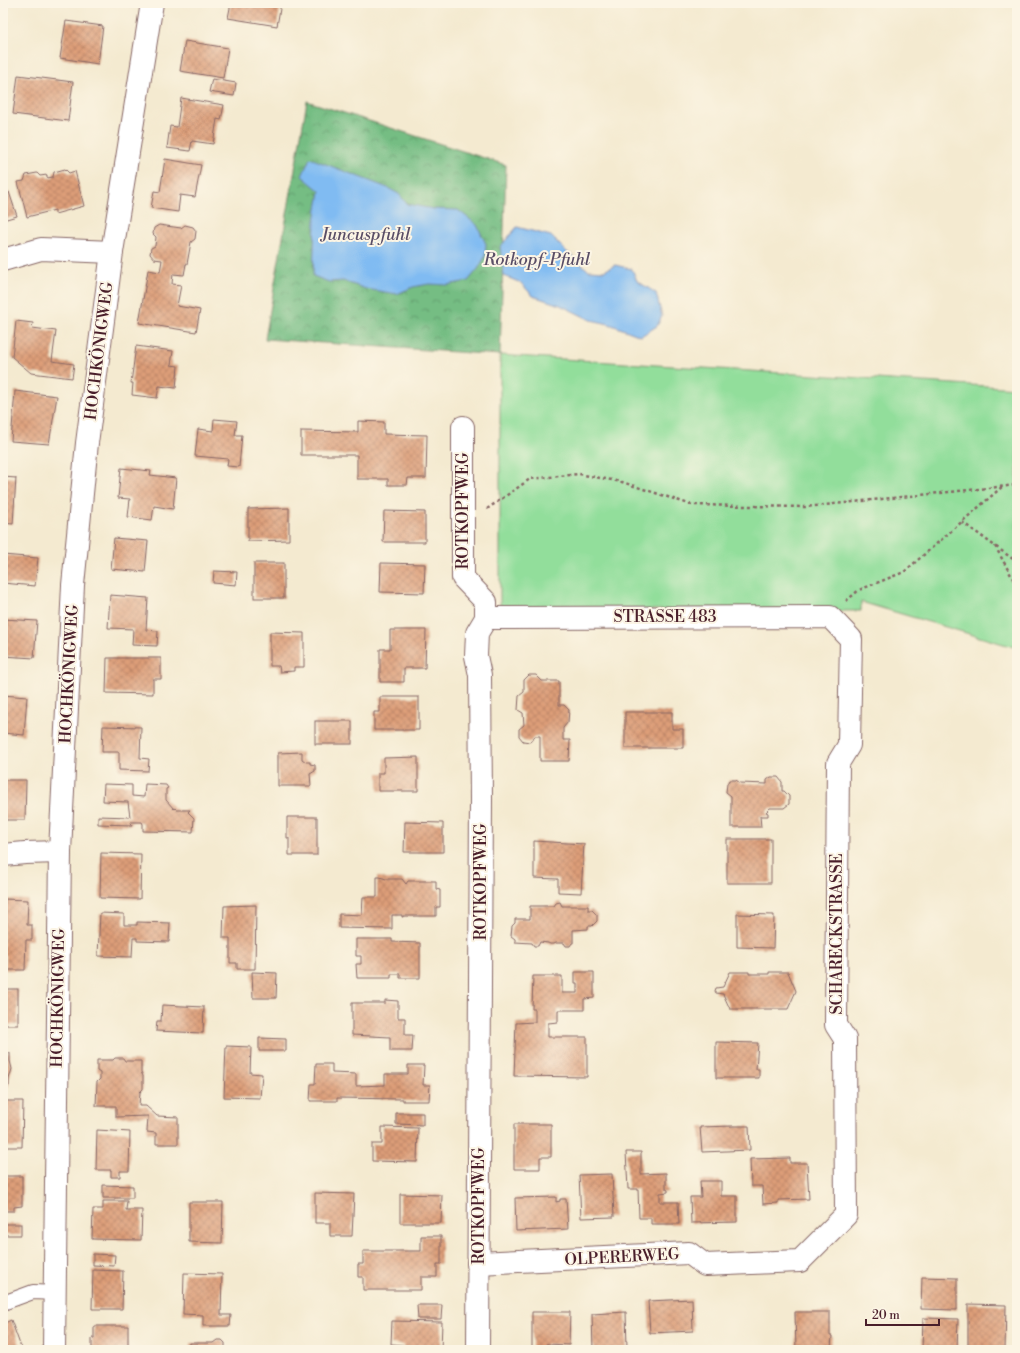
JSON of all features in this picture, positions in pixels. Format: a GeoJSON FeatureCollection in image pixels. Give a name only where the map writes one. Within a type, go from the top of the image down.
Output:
{"type":"FeatureCollection","features":[{"type":"Feature","properties":{"kind":"street","name":"HOCHKÖNIGWEG"},"geometry":{"type":"LineString","coordinates":[[54,1350],[60,852],[74,570],[87,443],[112,252],[152,3]]}},
{"type":"Feature","properties":{"kind":"street"},"geometry":{"type":"LineString","coordinates":[[3,260],[41,249],[112,252]]}},
{"type":"Feature","properties":{"kind":"street","name":"ROTKOPFWEG"},"geometry":{"type":"LineString","coordinates":[[463,427],[463,578],[486,602],[486,618],[477,633],[476,656],[480,675],[481,799],[478,1350]]}},
{"type":"Feature","properties":{"kind":"street","name":"STRASSE 483"},"geometry":{"type":"LineString","coordinates":[[486,618],[830,617],[841,628]]}},
{"type":"Feature","properties":{"kind":"street","name":"SCHARECKSTRASSE"},"geometry":{"type":"LineString","coordinates":[[825,1237],[846,1215],[845,1039],[836,1025],[838,763],[849,745],[851,639],[841,628]]}},
{"type":"Feature","properties":{"kind":"street"},"geometry":{"type":"LineString","coordinates":[[3,855],[25,852],[60,852]]}},
{"type":"Feature","properties":{"kind":"street","name":"OLPERERWEG"},"geometry":{"type":"LineString","coordinates":[[478,1263],[689,1254],[705,1264],[800,1260],[825,1237]]}},
{"type":"Feature","properties":{"kind":"lane"},"geometry":{"type":"LineString","coordinates":[[3,1303],[33,1292],[55,1293]]}},
{"type":"Feature","properties":{"kind":"path"},"geometry":{"type":"LineString","coordinates":[[463,525],[530,479],[580,474],[622,482],[692,505],[805,507],[1004,485],[1017,485]]}},
{"type":"Feature","properties":{"kind":"path"},"geometry":{"type":"LineString","coordinates":[[841,628],[844,603],[859,590],[904,572],[1004,485]]}},
{"type":"Feature","properties":{"kind":"path"},"geometry":{"type":"LineString","coordinates":[[962,522],[1017,562]]}},
{"type":"Feature","properties":{"kind":"path"},"geometry":{"type":"LineString","coordinates":[[994,545],[1017,586]]}},
{"type":"Feature","properties":{"kind":"green space"},"geometry":{"type":"Polygon","coordinates":[[[307,101],[506,165],[500,355],[265,339],[307,101]]]}},
{"type":"Feature","properties":{"kind":"green space"},"geometry":{"type":"Polygon","coordinates":[[[500,355],[1017,388],[1017,648],[861,602],[861,611],[500,609],[500,355]]]}},
{"type":"Feature","properties":{"kind":"water","name":"Juncuspfuhl"},"geometry":{"type":"Polygon","coordinates":[[[310,158],[388,188],[399,194],[407,204],[434,209],[458,210],[477,225],[486,244],[485,257],[478,269],[468,281],[447,285],[429,284],[413,287],[397,294],[366,289],[343,281],[329,282],[313,276],[315,221],[320,191],[302,176],[310,158]]]}},
{"type":"Feature","properties":{"kind":"water","name":"Rotkopf-Pfuhl"},"geometry":{"type":"Polygon","coordinates":[[[517,227],[551,236],[588,270],[604,271],[615,265],[632,269],[637,281],[656,293],[662,316],[657,326],[641,336],[609,324],[591,320],[560,305],[533,296],[521,283],[504,276],[500,247],[517,227]]]}},
{"type":"Feature","properties":{"kind":"building"},"geometry":{"type":"Polygon","coordinates":[[[231,3],[281,3],[277,26],[228,18],[231,3]]]}},
{"type":"Feature","properties":{"kind":"building"},"geometry":{"type":"Polygon","coordinates":[[[66,21],[103,26],[98,64],[60,58],[66,21]]]}},
{"type":"Feature","properties":{"kind":"building"},"geometry":{"type":"Polygon","coordinates":[[[185,41],[228,48],[223,78],[180,71],[185,41]]]}},
{"type":"Feature","properties":{"kind":"building"},"geometry":{"type":"Polygon","coordinates":[[[18,75],[73,82],[68,121],[13,114],[18,75]]]}},
{"type":"Feature","properties":{"kind":"building"},"geometry":{"type":"Polygon","coordinates":[[[212,79],[236,83],[234,96],[209,92],[212,79]]]}},
{"type":"Feature","properties":{"kind":"building"},"geometry":{"type":"Polygon","coordinates":[[[181,98],[224,105],[221,120],[217,119],[213,144],[192,141],[190,151],[167,148],[170,126],[177,127],[181,98]]]}},
{"type":"Feature","properties":{"kind":"building"},"geometry":{"type":"Polygon","coordinates":[[[165,159],[201,165],[195,197],[180,195],[178,212],[151,208],[154,191],[160,192],[165,159]]]}},
{"type":"Feature","properties":{"kind":"building"},"geometry":{"type":"Polygon","coordinates":[[[65,169],[69,173],[75,171],[84,206],[55,214],[55,210],[27,217],[18,182],[24,181],[26,175],[37,173],[40,176],[47,175],[47,178],[53,177],[54,172],[65,169]]]}},
{"type":"Feature","properties":{"kind":"building"},"geometry":{"type":"Polygon","coordinates":[[[9,192],[17,216],[3,220],[3,194],[9,192]]]}},
{"type":"Feature","properties":{"kind":"building"},"geometry":{"type":"Polygon","coordinates":[[[159,225],[181,228],[185,225],[193,227],[196,231],[195,239],[191,242],[184,275],[173,274],[172,284],[181,285],[177,306],[200,310],[196,332],[139,323],[148,270],[160,272],[162,260],[154,259],[150,254],[151,248],[155,246],[156,237],[153,234],[154,228],[159,225]]]}},
{"type":"Feature","properties":{"kind":"building"},"geometry":{"type":"Polygon","coordinates":[[[16,321],[33,323],[32,328],[56,331],[52,361],[74,364],[72,378],[31,373],[12,357],[16,321]]]}},
{"type":"Feature","properties":{"kind":"building"},"geometry":{"type":"Polygon","coordinates":[[[136,346],[173,351],[171,365],[178,366],[176,388],[159,386],[157,398],[132,395],[133,383],[131,383],[136,346]]]}},
{"type":"Feature","properties":{"kind":"building"},"geometry":{"type":"Polygon","coordinates":[[[15,391],[57,396],[49,444],[11,441],[15,391]]]}},
{"type":"Feature","properties":{"kind":"building"},"geometry":{"type":"Polygon","coordinates":[[[214,419],[237,421],[235,435],[242,435],[239,467],[227,466],[228,459],[195,456],[198,429],[213,431],[214,419]]]}},
{"type":"Feature","properties":{"kind":"building"},"geometry":{"type":"Polygon","coordinates":[[[358,421],[384,422],[384,434],[427,435],[426,478],[408,478],[407,485],[388,485],[388,479],[357,479],[357,455],[301,455],[301,431],[358,432],[358,421]]]}},
{"type":"Feature","properties":{"kind":"building"},"geometry":{"type":"Polygon","coordinates":[[[121,468],[151,471],[150,475],[176,478],[173,509],[154,506],[152,520],[128,517],[130,499],[118,498],[121,468]]]}},
{"type":"Feature","properties":{"kind":"building"},"geometry":{"type":"Polygon","coordinates":[[[3,477],[16,478],[13,524],[3,523],[3,477]]]}},
{"type":"Feature","properties":{"kind":"building"},"geometry":{"type":"Polygon","coordinates":[[[289,508],[289,540],[248,541],[248,509],[289,508]]]}},
{"type":"Feature","properties":{"kind":"building"},"geometry":{"type":"Polygon","coordinates":[[[384,511],[425,512],[425,542],[383,542],[384,511]]]}},
{"type":"Feature","properties":{"kind":"building"},"geometry":{"type":"Polygon","coordinates":[[[114,538],[148,541],[145,572],[111,569],[114,538]]]}},
{"type":"Feature","properties":{"kind":"building"},"geometry":{"type":"Polygon","coordinates":[[[3,555],[38,558],[35,586],[3,583],[3,555]]]}},
{"type":"Feature","properties":{"kind":"building"},"geometry":{"type":"Polygon","coordinates":[[[254,563],[284,563],[284,598],[254,598],[254,563]]]}},
{"type":"Feature","properties":{"kind":"building"},"geometry":{"type":"Polygon","coordinates":[[[381,563],[425,564],[424,593],[380,592],[381,563]]]}},
{"type":"Feature","properties":{"kind":"building"},"geometry":{"type":"Polygon","coordinates":[[[214,571],[237,572],[236,585],[213,583],[214,571]]]}},
{"type":"Feature","properties":{"kind":"building"},"geometry":{"type":"Polygon","coordinates":[[[110,595],[148,598],[146,630],[158,631],[157,646],[132,645],[133,629],[108,628],[110,595]]]}},
{"type":"Feature","properties":{"kind":"building"},"geometry":{"type":"Polygon","coordinates":[[[3,619],[37,621],[34,658],[3,656],[3,619]]]}},
{"type":"Feature","properties":{"kind":"building"},"geometry":{"type":"Polygon","coordinates":[[[390,630],[426,630],[425,668],[404,668],[404,682],[380,682],[380,649],[390,649],[390,630]]]}},
{"type":"Feature","properties":{"kind":"building"},"geometry":{"type":"Polygon","coordinates":[[[270,632],[304,633],[304,667],[294,667],[294,671],[280,672],[279,666],[270,666],[270,632]]]}},
{"type":"Feature","properties":{"kind":"building"},"geometry":{"type":"Polygon","coordinates":[[[107,658],[161,658],[161,679],[153,679],[153,694],[106,693],[107,658]]]}},
{"type":"Feature","properties":{"kind":"building"},"geometry":{"type":"Polygon","coordinates":[[[529,675],[536,675],[542,681],[559,681],[559,705],[564,705],[569,710],[568,722],[563,728],[563,740],[570,740],[569,761],[540,761],[540,736],[535,736],[530,742],[523,741],[519,736],[519,729],[524,725],[523,713],[518,710],[519,696],[524,692],[524,680],[529,675]]]}},
{"type":"Feature","properties":{"kind":"building"},"geometry":{"type":"Polygon","coordinates":[[[3,695],[27,697],[24,735],[3,733],[3,695]]]}},
{"type":"Feature","properties":{"kind":"building"},"geometry":{"type":"Polygon","coordinates":[[[380,697],[419,697],[419,730],[374,730],[374,712],[380,712],[380,697]]]}},
{"type":"Feature","properties":{"kind":"building"},"geometry":{"type":"Polygon","coordinates":[[[625,712],[672,712],[672,729],[683,729],[683,748],[625,748],[625,712]]]}},
{"type":"Feature","properties":{"kind":"building"},"geometry":{"type":"Polygon","coordinates":[[[315,721],[352,721],[352,744],[315,744],[315,721]]]}},
{"type":"Feature","properties":{"kind":"building"},"geometry":{"type":"Polygon","coordinates":[[[103,726],[141,727],[140,758],[149,759],[148,771],[119,770],[119,752],[102,752],[103,726]]]}},
{"type":"Feature","properties":{"kind":"building"},"geometry":{"type":"Polygon","coordinates":[[[302,752],[302,759],[315,765],[315,771],[310,774],[311,786],[278,786],[278,753],[302,752]]]}},
{"type":"Feature","properties":{"kind":"building"},"geometry":{"type":"Polygon","coordinates":[[[418,757],[418,791],[378,791],[378,773],[384,773],[384,758],[418,757]]]}},
{"type":"Feature","properties":{"kind":"building"},"geometry":{"type":"Polygon","coordinates":[[[771,777],[778,777],[782,782],[782,791],[789,796],[789,804],[784,808],[770,808],[766,812],[768,813],[768,816],[760,816],[761,827],[731,827],[731,796],[726,792],[729,780],[736,780],[740,783],[767,784],[767,780],[771,777]]]}},
{"type":"Feature","properties":{"kind":"building"},"geometry":{"type":"Polygon","coordinates":[[[3,780],[26,780],[25,820],[3,820],[3,780]]]}},
{"type":"Feature","properties":{"kind":"building"},"geometry":{"type":"Polygon","coordinates":[[[104,784],[132,785],[132,796],[144,797],[145,784],[166,785],[168,788],[166,789],[166,800],[174,809],[190,810],[188,812],[194,818],[193,832],[143,831],[142,822],[131,822],[132,825],[98,824],[98,816],[130,817],[128,802],[103,801],[104,784]]]}},
{"type":"Feature","properties":{"kind":"building"},"geometry":{"type":"Polygon","coordinates":[[[287,817],[317,817],[317,855],[289,855],[287,817]]]}},
{"type":"Feature","properties":{"kind":"building"},"geometry":{"type":"Polygon","coordinates":[[[405,822],[443,823],[443,852],[404,852],[405,822]]]}},
{"type":"Feature","properties":{"kind":"building"},"geometry":{"type":"Polygon","coordinates":[[[727,839],[771,839],[771,883],[727,883],[727,839]]]}},
{"type":"Feature","properties":{"kind":"building"},"geometry":{"type":"Polygon","coordinates":[[[534,841],[584,844],[581,893],[558,892],[558,879],[534,878],[534,841]]]}},
{"type":"Feature","properties":{"kind":"building"},"geometry":{"type":"Polygon","coordinates":[[[101,853],[141,854],[140,899],[100,898],[101,853]]]}},
{"type":"Feature","properties":{"kind":"building"},"geometry":{"type":"Polygon","coordinates":[[[377,877],[386,879],[402,879],[406,884],[408,881],[436,881],[436,889],[440,890],[440,907],[436,907],[436,916],[402,917],[402,915],[392,915],[392,929],[339,928],[339,914],[362,915],[363,897],[377,897],[377,877]]]}},
{"type":"Feature","properties":{"kind":"building"},"geometry":{"type":"Polygon","coordinates":[[[3,899],[28,900],[27,925],[32,925],[32,940],[26,940],[25,970],[5,970],[6,955],[3,955],[3,899]]]}},
{"type":"Feature","properties":{"kind":"building"},"geometry":{"type":"Polygon","coordinates":[[[560,902],[562,906],[588,906],[588,910],[592,910],[597,915],[597,921],[592,926],[588,926],[588,929],[573,930],[573,943],[570,946],[566,946],[564,943],[550,944],[540,942],[538,946],[534,946],[532,943],[515,942],[515,939],[511,936],[512,926],[515,923],[515,919],[530,919],[530,906],[554,906],[556,903],[560,902]]]}},
{"type":"Feature","properties":{"kind":"building"},"geometry":{"type":"Polygon","coordinates":[[[256,905],[255,969],[237,969],[237,963],[230,963],[230,938],[223,938],[224,906],[256,905]]]}},
{"type":"Feature","properties":{"kind":"building"},"geometry":{"type":"Polygon","coordinates":[[[100,913],[124,914],[124,925],[137,925],[137,922],[170,923],[169,942],[137,941],[137,938],[133,938],[132,957],[98,956],[100,913]]]}},
{"type":"Feature","properties":{"kind":"building"},"geometry":{"type":"Polygon","coordinates":[[[737,914],[774,915],[773,948],[737,947],[737,914]]]}},
{"type":"Feature","properties":{"kind":"building"},"geometry":{"type":"Polygon","coordinates":[[[356,939],[392,939],[392,942],[420,943],[420,978],[400,978],[400,974],[391,974],[391,978],[357,978],[356,964],[361,964],[361,956],[356,956],[356,939]]]}},
{"type":"Feature","properties":{"kind":"building"},"geometry":{"type":"Polygon","coordinates":[[[252,972],[277,973],[276,998],[253,998],[252,972]]]}},
{"type":"Feature","properties":{"kind":"building"},"geometry":{"type":"Polygon","coordinates":[[[575,972],[594,972],[594,998],[584,999],[584,1010],[558,1010],[558,1022],[548,1023],[548,1037],[587,1037],[587,1077],[514,1076],[516,1023],[535,1022],[535,1009],[532,1009],[533,976],[562,976],[562,993],[577,993],[575,972]]]}},
{"type":"Feature","properties":{"kind":"building"},"geometry":{"type":"Polygon","coordinates":[[[730,972],[769,974],[769,972],[788,972],[796,991],[788,1009],[730,1009],[723,994],[716,993],[715,991],[716,988],[723,987],[730,972]]]}},
{"type":"Feature","properties":{"kind":"building"},"geometry":{"type":"Polygon","coordinates":[[[3,989],[18,989],[18,1025],[3,1025],[3,989]]]}},
{"type":"Feature","properties":{"kind":"building"},"geometry":{"type":"Polygon","coordinates":[[[385,1000],[398,1001],[398,1018],[405,1018],[405,1035],[413,1035],[412,1051],[390,1051],[390,1037],[352,1035],[352,1003],[385,1003],[385,1000]]]}},
{"type":"Feature","properties":{"kind":"building"},"geometry":{"type":"Polygon","coordinates":[[[162,1005],[204,1007],[203,1033],[156,1031],[157,1021],[161,1021],[162,1005]]]}},
{"type":"Feature","properties":{"kind":"building"},"geometry":{"type":"Polygon","coordinates":[[[259,1038],[286,1039],[286,1051],[259,1051],[259,1038]]]}},
{"type":"Feature","properties":{"kind":"building"},"geometry":{"type":"Polygon","coordinates":[[[716,1042],[758,1043],[756,1069],[759,1069],[759,1078],[716,1078],[716,1042]]]}},
{"type":"Feature","properties":{"kind":"building"},"geometry":{"type":"Polygon","coordinates":[[[226,1046],[251,1047],[250,1073],[262,1074],[260,1098],[224,1097],[226,1046]]]}},
{"type":"Feature","properties":{"kind":"building"},"geometry":{"type":"Polygon","coordinates":[[[3,1053],[10,1053],[12,1069],[9,1079],[9,1086],[3,1086],[3,1053]]]}},
{"type":"Feature","properties":{"kind":"building"},"geometry":{"type":"Polygon","coordinates":[[[115,1058],[123,1058],[125,1061],[141,1061],[143,1089],[140,1092],[139,1106],[146,1106],[157,1116],[178,1117],[178,1144],[156,1144],[156,1133],[147,1132],[148,1116],[116,1117],[116,1106],[96,1106],[97,1082],[100,1079],[100,1073],[97,1071],[97,1060],[113,1060],[115,1058]]]}},
{"type":"Feature","properties":{"kind":"building"},"geometry":{"type":"Polygon","coordinates":[[[316,1064],[332,1064],[332,1073],[356,1074],[356,1086],[385,1085],[385,1074],[408,1074],[408,1065],[424,1065],[423,1085],[430,1085],[429,1101],[337,1098],[337,1101],[310,1101],[311,1084],[315,1084],[316,1064]]]}},
{"type":"Feature","properties":{"kind":"building"},"geometry":{"type":"Polygon","coordinates":[[[3,1101],[23,1101],[22,1147],[3,1147],[3,1101]]]}},
{"type":"Feature","properties":{"kind":"building"},"geometry":{"type":"Polygon","coordinates":[[[396,1113],[423,1113],[423,1125],[396,1124],[396,1113]]]}},
{"type":"Feature","properties":{"kind":"building"},"geometry":{"type":"Polygon","coordinates":[[[514,1124],[551,1124],[551,1157],[540,1157],[540,1169],[514,1169],[514,1124]]]}},
{"type":"Feature","properties":{"kind":"building"},"geometry":{"type":"Polygon","coordinates":[[[749,1126],[750,1150],[702,1152],[700,1127],[749,1126]]]}},
{"type":"Feature","properties":{"kind":"building"},"geometry":{"type":"Polygon","coordinates":[[[382,1127],[418,1128],[417,1162],[372,1161],[372,1144],[382,1144],[382,1127]]]}},
{"type":"Feature","properties":{"kind":"building"},"geometry":{"type":"Polygon","coordinates":[[[97,1130],[130,1132],[129,1171],[120,1171],[120,1177],[111,1177],[111,1170],[96,1170],[97,1130]]]}},
{"type":"Feature","properties":{"kind":"building"},"geometry":{"type":"Polygon","coordinates":[[[626,1152],[641,1152],[641,1174],[666,1173],[666,1189],[668,1192],[660,1193],[660,1202],[678,1202],[679,1224],[651,1224],[651,1218],[639,1218],[638,1189],[628,1189],[626,1152]]]}},
{"type":"Feature","properties":{"kind":"building"},"geometry":{"type":"Polygon","coordinates":[[[790,1158],[790,1163],[807,1163],[809,1199],[778,1200],[778,1203],[763,1204],[762,1186],[751,1186],[750,1159],[790,1158]]]}},
{"type":"Feature","properties":{"kind":"building"},"geometry":{"type":"Polygon","coordinates":[[[612,1174],[614,1217],[581,1218],[579,1175],[612,1174]]]}},
{"type":"Feature","properties":{"kind":"building"},"geometry":{"type":"Polygon","coordinates":[[[3,1176],[22,1176],[22,1206],[14,1207],[14,1211],[4,1211],[3,1176]]]}},
{"type":"Feature","properties":{"kind":"building"},"geometry":{"type":"Polygon","coordinates":[[[700,1181],[721,1181],[721,1196],[737,1196],[737,1222],[691,1223],[690,1197],[701,1197],[700,1181]]]}},
{"type":"Feature","properties":{"kind":"building"},"geometry":{"type":"Polygon","coordinates":[[[103,1185],[133,1186],[133,1198],[103,1198],[103,1185]]]}},
{"type":"Feature","properties":{"kind":"building"},"geometry":{"type":"Polygon","coordinates":[[[315,1193],[354,1194],[352,1236],[330,1236],[330,1223],[315,1223],[315,1193]]]}},
{"type":"Feature","properties":{"kind":"building"},"geometry":{"type":"Polygon","coordinates":[[[400,1194],[442,1195],[441,1223],[400,1223],[400,1194]]]}},
{"type":"Feature","properties":{"kind":"building"},"geometry":{"type":"Polygon","coordinates":[[[556,1197],[556,1202],[560,1201],[560,1199],[566,1199],[568,1229],[516,1231],[515,1198],[556,1197]]]}},
{"type":"Feature","properties":{"kind":"building"},"geometry":{"type":"Polygon","coordinates":[[[103,1201],[127,1201],[126,1210],[142,1210],[141,1240],[92,1239],[93,1209],[103,1209],[103,1201]]]}},
{"type":"Feature","properties":{"kind":"building"},"geometry":{"type":"Polygon","coordinates":[[[189,1202],[223,1202],[222,1243],[189,1242],[189,1202]]]}},
{"type":"Feature","properties":{"kind":"building"},"geometry":{"type":"Polygon","coordinates":[[[3,1224],[21,1224],[21,1235],[3,1235],[3,1224]]]}},
{"type":"Feature","properties":{"kind":"building"},"geometry":{"type":"Polygon","coordinates":[[[421,1236],[441,1236],[441,1264],[437,1264],[437,1277],[421,1277],[421,1290],[363,1290],[363,1277],[358,1277],[358,1264],[363,1264],[363,1251],[421,1251],[421,1236]]]}},
{"type":"Feature","properties":{"kind":"building"},"geometry":{"type":"Polygon","coordinates":[[[93,1254],[115,1255],[114,1266],[93,1265],[93,1254]]]}},
{"type":"Feature","properties":{"kind":"building"},"geometry":{"type":"Polygon","coordinates":[[[93,1270],[123,1271],[122,1309],[92,1309],[93,1270]]]}},
{"type":"Feature","properties":{"kind":"building"},"geometry":{"type":"Polygon","coordinates":[[[184,1273],[222,1274],[221,1315],[231,1315],[230,1326],[203,1326],[203,1315],[183,1314],[184,1273]]]}},
{"type":"Feature","properties":{"kind":"building"},"geometry":{"type":"Polygon","coordinates":[[[922,1277],[957,1278],[957,1310],[921,1309],[922,1277]]]}},
{"type":"Feature","properties":{"kind":"building"},"geometry":{"type":"Polygon","coordinates":[[[692,1299],[693,1331],[650,1333],[648,1301],[692,1299]]]}},
{"type":"Feature","properties":{"kind":"building"},"geometry":{"type":"Polygon","coordinates":[[[968,1304],[1006,1305],[1005,1350],[968,1350],[968,1304]]]}},
{"type":"Feature","properties":{"kind":"building"},"geometry":{"type":"Polygon","coordinates":[[[417,1305],[442,1305],[441,1319],[418,1319],[417,1305]]]}},
{"type":"Feature","properties":{"kind":"building"},"geometry":{"type":"Polygon","coordinates":[[[532,1312],[570,1312],[569,1345],[546,1344],[546,1348],[532,1348],[532,1312]]]}},
{"type":"Feature","properties":{"kind":"building"},"geometry":{"type":"Polygon","coordinates":[[[626,1312],[627,1348],[593,1350],[592,1314],[626,1312]]]}},
{"type":"Feature","properties":{"kind":"building"},"geometry":{"type":"Polygon","coordinates":[[[795,1312],[830,1312],[830,1336],[832,1336],[830,1350],[796,1350],[795,1312]]]}},
{"type":"Feature","properties":{"kind":"building"},"geometry":{"type":"Polygon","coordinates":[[[923,1318],[958,1319],[957,1350],[922,1350],[923,1318]]]}},
{"type":"Feature","properties":{"kind":"building"},"geometry":{"type":"Polygon","coordinates":[[[11,1320],[22,1350],[3,1350],[3,1324],[11,1320]]]}},
{"type":"Feature","properties":{"kind":"building"},"geometry":{"type":"Polygon","coordinates":[[[392,1321],[442,1322],[441,1350],[403,1350],[403,1345],[391,1344],[392,1321]]]}},
{"type":"Feature","properties":{"kind":"building"},"geometry":{"type":"Polygon","coordinates":[[[94,1326],[128,1326],[128,1350],[92,1350],[94,1326]]]}},
{"type":"Feature","properties":{"kind":"building"},"geometry":{"type":"Polygon","coordinates":[[[217,1340],[222,1340],[225,1343],[225,1350],[190,1350],[190,1343],[213,1343],[217,1340]]]}}]}
